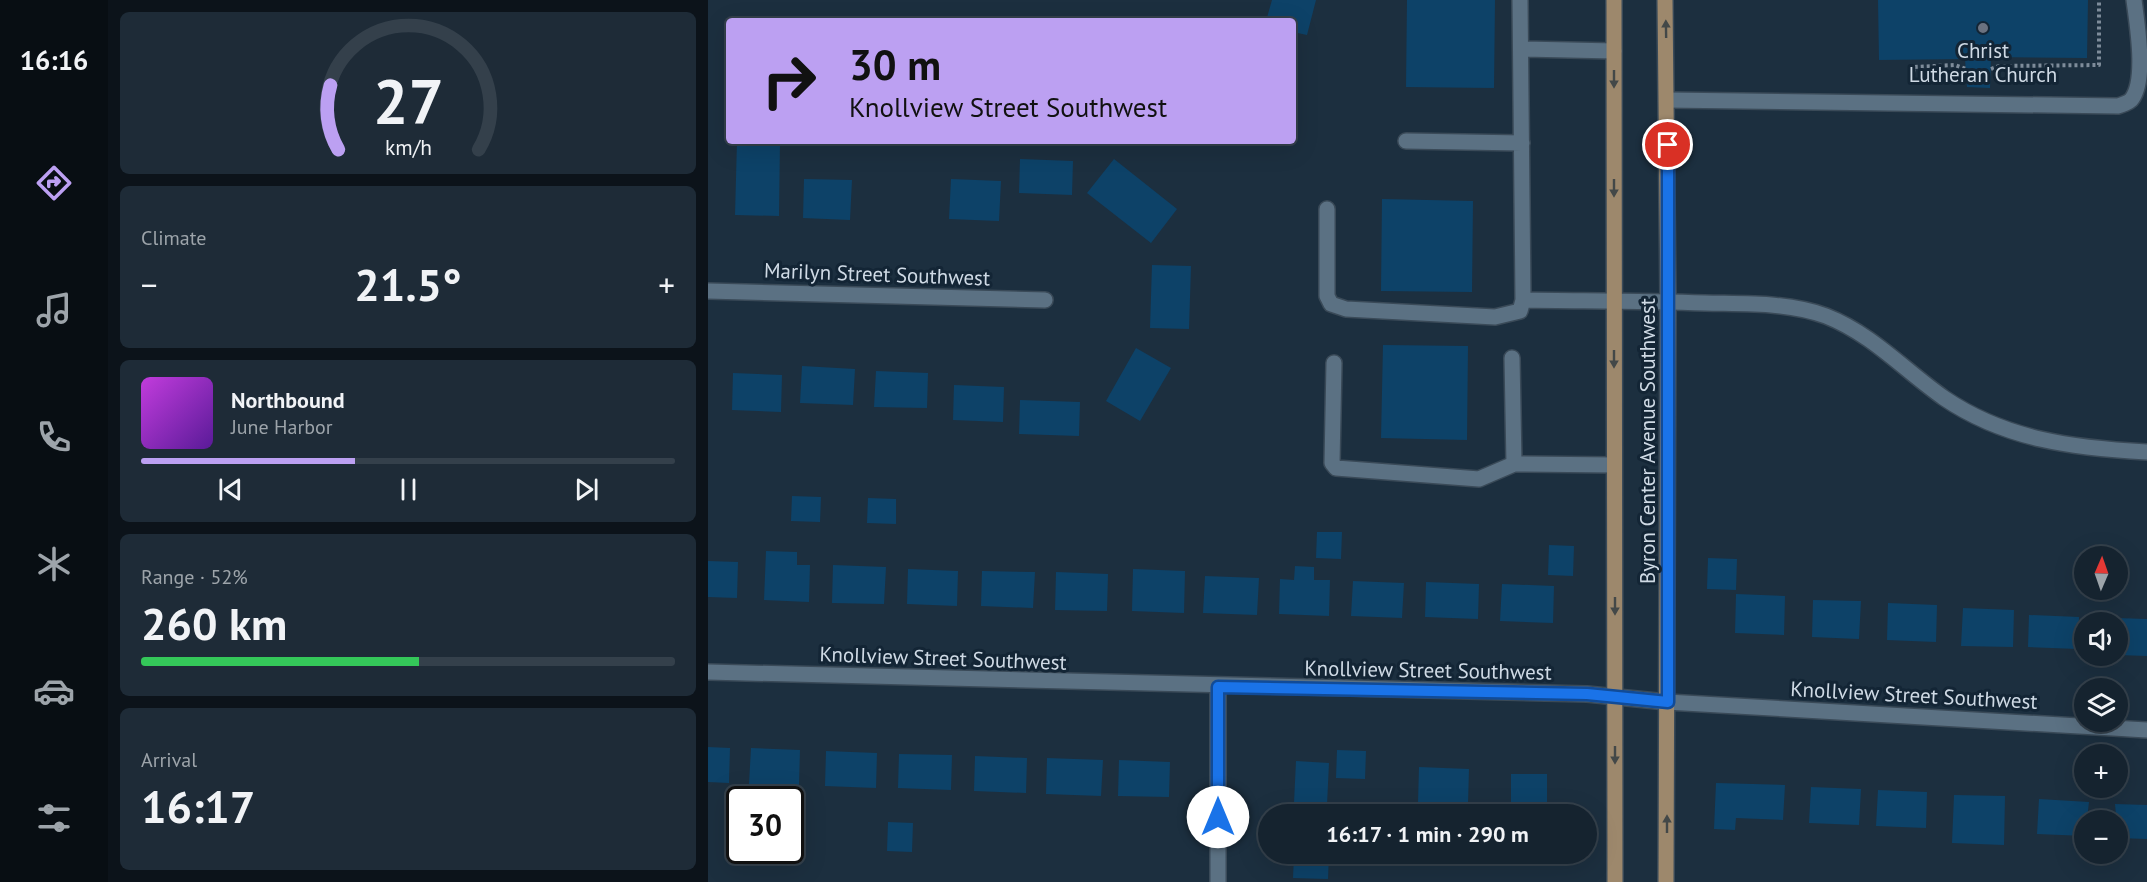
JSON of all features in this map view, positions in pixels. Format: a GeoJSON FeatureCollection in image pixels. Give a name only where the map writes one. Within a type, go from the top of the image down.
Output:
{"type":"FeatureCollection","features":[{"type":"Feature","properties":{"kind":"main road","name":"Byron Center Avenue Southwest"},"geometry":{"type":"LineString","coordinates":[[1614,0],[1615,882]]}},
{"type":"Feature","properties":{"kind":"main road","name":"Byron Center Avenue Southwest"},"geometry":{"type":"LineString","coordinates":[[1665,0],[1668,302],[1666,882]]}},
{"type":"Feature","properties":{"kind":"street"},"geometry":{"type":"LineString","coordinates":[[1327,209],[1327,296],[1331,304],[1346,309],[1495,317],[1520,311],[1523,300],[1520,0]]}},
{"type":"Feature","properties":{"kind":"street"},"geometry":{"type":"LineString","coordinates":[[1667,100],[2118,106],[2131,100],[2139,84],[2141,57],[2134,0]]}},
{"type":"Feature","properties":{"kind":"street"},"geometry":{"type":"LineString","coordinates":[[1521,50],[1614,51]]}},
{"type":"Feature","properties":{"kind":"street"},"geometry":{"type":"LineString","coordinates":[[1406,141],[1522,143]]}},
{"type":"Feature","properties":{"kind":"street","name":"Marilyn Street Southwest"},"geometry":{"type":"LineString","coordinates":[[708,291],[1045,300]]}},
{"type":"Feature","properties":{"kind":"street"},"geometry":{"type":"LineString","coordinates":[[1523,300],[1782,306],[1823,315],[1858,331],[1943,397],[1987,423],[2044,441],[2147,452]]}},
{"type":"Feature","properties":{"kind":"street"},"geometry":{"type":"LineString","coordinates":[[1512,358],[1514,464]]}},
{"type":"Feature","properties":{"kind":"street"},"geometry":{"type":"LineString","coordinates":[[1334,363],[1332,463],[1336,468],[1479,479],[1514,464],[1614,465]]}},
{"type":"Feature","properties":{"kind":"street","name":"Knollview Street Southwest"},"geometry":{"type":"LineString","coordinates":[[708,672],[1615,697],[2147,730]]}},
{"type":"Feature","properties":{"kind":"street"},"geometry":{"type":"LineString","coordinates":[[1218,687],[1218,882]]}},
{"type":"Feature","properties":{"kind":"path"},"geometry":{"type":"LineString","coordinates":[[1990,69],[1999,66],[2099,65],[2099,0]]}},
{"type":"Feature","properties":{"kind":"path"},"geometry":{"type":"LineString","coordinates":[[1908,103],[1914,67],[1955,65],[1966,69]]}},
{"type":"Feature","properties":{"kind":"building"},"geometry":{"type":"Polygon","coordinates":[[[1272,0],[1316,0],[1307,35],[1296,33],[1296,18],[1267,18],[1272,0]]]}},
{"type":"Feature","properties":{"kind":"building"},"geometry":{"type":"Polygon","coordinates":[[[1407,0],[1495,0],[1494,88],[1406,87],[1407,0]]]}},
{"type":"Feature","properties":{"kind":"building","name":"Christ Lutheran Church"},"geometry":{"type":"Polygon","coordinates":[[[1878,0],[2088,0],[2087,58],[1991,57],[1990,88],[1967,87],[1965,59],[1879,60],[1878,0]]]}},
{"type":"Feature","properties":{"kind":"building"},"geometry":{"type":"Polygon","coordinates":[[[737,144],[780,144],[779,216],[735,215],[737,144]]]}},
{"type":"Feature","properties":{"kind":"building"},"geometry":{"type":"Polygon","coordinates":[[[1020,159],[1073,161],[1072,195],[1019,193],[1020,159]]]}},
{"type":"Feature","properties":{"kind":"building"},"geometry":{"type":"Polygon","coordinates":[[[1114,159],[1177,209],[1151,243],[1087,193],[1114,159]]]}},
{"type":"Feature","properties":{"kind":"building"},"geometry":{"type":"Polygon","coordinates":[[[804,179],[852,180],[850,220],[803,218],[804,179]]]}},
{"type":"Feature","properties":{"kind":"building"},"geometry":{"type":"Polygon","coordinates":[[[951,179],[1001,181],[999,221],[949,219],[951,179]]]}},
{"type":"Feature","properties":{"kind":"building"},"geometry":{"type":"Polygon","coordinates":[[[1382,199],[1473,201],[1472,292],[1381,291],[1382,199]]]}},
{"type":"Feature","properties":{"kind":"building"},"geometry":{"type":"Polygon","coordinates":[[[1152,265],[1191,266],[1189,329],[1150,328],[1152,265]]]}},
{"type":"Feature","properties":{"kind":"building"},"geometry":{"type":"Polygon","coordinates":[[[1383,345],[1468,346],[1467,440],[1381,438],[1383,345]]]}},
{"type":"Feature","properties":{"kind":"building"},"geometry":{"type":"Polygon","coordinates":[[[1136,348],[1171,368],[1140,421],[1106,401],[1136,348]]]}},
{"type":"Feature","properties":{"kind":"building"},"geometry":{"type":"Polygon","coordinates":[[[802,366],[855,369],[853,405],[800,403],[802,366]]]}},
{"type":"Feature","properties":{"kind":"building"},"geometry":{"type":"Polygon","coordinates":[[[876,371],[928,373],[927,408],[874,407],[876,371]]]}},
{"type":"Feature","properties":{"kind":"building"},"geometry":{"type":"Polygon","coordinates":[[[733,373],[782,375],[781,412],[732,410],[733,373]]]}},
{"type":"Feature","properties":{"kind":"building"},"geometry":{"type":"Polygon","coordinates":[[[954,385],[1004,387],[1003,422],[953,420],[954,385]]]}},
{"type":"Feature","properties":{"kind":"building"},"geometry":{"type":"Polygon","coordinates":[[[1020,400],[1080,402],[1079,436],[1019,434],[1020,400]]]}},
{"type":"Feature","properties":{"kind":"building"},"geometry":{"type":"Polygon","coordinates":[[[792,496],[821,497],[820,522],[791,521],[792,496]]]}},
{"type":"Feature","properties":{"kind":"building"},"geometry":{"type":"Polygon","coordinates":[[[868,498],[896,499],[896,524],[867,523],[868,498]]]}},
{"type":"Feature","properties":{"kind":"building"},"geometry":{"type":"Polygon","coordinates":[[[1317,532],[1342,532],[1341,559],[1316,558],[1317,532]]]}},
{"type":"Feature","properties":{"kind":"building"},"geometry":{"type":"Polygon","coordinates":[[[1549,545],[1574,546],[1573,576],[1548,575],[1549,545]]]}},
{"type":"Feature","properties":{"kind":"building"},"geometry":{"type":"Polygon","coordinates":[[[766,551],[797,552],[797,565],[810,565],[809,602],[764,600],[766,551]]]}},
{"type":"Feature","properties":{"kind":"building"},"geometry":{"type":"Polygon","coordinates":[[[1708,558],[1737,559],[1736,590],[1707,589],[1708,558]]]}},
{"type":"Feature","properties":{"kind":"building"},"geometry":{"type":"Polygon","coordinates":[[[708,561],[738,562],[737,598],[708,597],[708,561]]]}},
{"type":"Feature","properties":{"kind":"building"},"geometry":{"type":"Polygon","coordinates":[[[833,565],[886,567],[884,604],[832,603],[833,565]]]}},
{"type":"Feature","properties":{"kind":"building"},"geometry":{"type":"Polygon","coordinates":[[[1295,566],[1314,567],[1314,580],[1330,580],[1329,616],[1279,614],[1280,579],[1294,580],[1295,566]]]}},
{"type":"Feature","properties":{"kind":"building"},"geometry":{"type":"Polygon","coordinates":[[[908,569],[958,571],[957,606],[907,604],[908,569]]]}},
{"type":"Feature","properties":{"kind":"building"},"geometry":{"type":"Polygon","coordinates":[[[1133,569],[1185,571],[1184,613],[1132,611],[1133,569]]]}},
{"type":"Feature","properties":{"kind":"building"},"geometry":{"type":"Polygon","coordinates":[[[982,571],[1035,572],[1033,608],[981,606],[982,571]]]}},
{"type":"Feature","properties":{"kind":"building"},"geometry":{"type":"Polygon","coordinates":[[[1056,572],[1108,574],[1107,611],[1055,610],[1056,572]]]}},
{"type":"Feature","properties":{"kind":"building"},"geometry":{"type":"Polygon","coordinates":[[[1205,576],[1259,578],[1257,615],[1203,613],[1205,576]]]}},
{"type":"Feature","properties":{"kind":"building"},"geometry":{"type":"Polygon","coordinates":[[[1353,581],[1404,583],[1402,618],[1351,616],[1353,581]]]}},
{"type":"Feature","properties":{"kind":"building"},"geometry":{"type":"Polygon","coordinates":[[[1426,582],[1479,584],[1478,619],[1425,617],[1426,582]]]}},
{"type":"Feature","properties":{"kind":"building"},"geometry":{"type":"Polygon","coordinates":[[[1502,584],[1554,586],[1553,623],[1500,621],[1502,584]]]}},
{"type":"Feature","properties":{"kind":"building"},"geometry":{"type":"Polygon","coordinates":[[[1736,594],[1785,596],[1784,635],[1735,633],[1736,594]]]}},
{"type":"Feature","properties":{"kind":"building"},"geometry":{"type":"Polygon","coordinates":[[[1813,600],[1861,601],[1859,639],[1812,637],[1813,600]]]}},
{"type":"Feature","properties":{"kind":"building"},"geometry":{"type":"Polygon","coordinates":[[[1888,603],[1937,605],[1936,642],[1887,640],[1888,603]]]}},
{"type":"Feature","properties":{"kind":"building"},"geometry":{"type":"Polygon","coordinates":[[[1963,608],[2014,610],[2013,647],[1961,646],[1963,608]]]}},
{"type":"Feature","properties":{"kind":"building"},"geometry":{"type":"Polygon","coordinates":[[[2029,615],[2074,617],[2074,649],[2028,647],[2029,615]]]}},
{"type":"Feature","properties":{"kind":"building"},"geometry":{"type":"Polygon","coordinates":[[[2128,618],[2147,619],[2147,656],[2128,655],[2128,618]]]}},
{"type":"Feature","properties":{"kind":"building"},"geometry":{"type":"Polygon","coordinates":[[[708,747],[730,748],[729,783],[708,782],[708,747]]]}},
{"type":"Feature","properties":{"kind":"building"},"geometry":{"type":"Polygon","coordinates":[[[751,748],[800,750],[799,786],[749,784],[751,748]]]}},
{"type":"Feature","properties":{"kind":"building"},"geometry":{"type":"Polygon","coordinates":[[[1337,750],[1366,751],[1365,779],[1336,778],[1337,750]]]}},
{"type":"Feature","properties":{"kind":"building"},"geometry":{"type":"Polygon","coordinates":[[[826,751],[877,753],[876,788],[825,786],[826,751]]]}},
{"type":"Feature","properties":{"kind":"building"},"geometry":{"type":"Polygon","coordinates":[[[899,754],[952,755],[951,790],[898,788],[899,754]]]}},
{"type":"Feature","properties":{"kind":"building"},"geometry":{"type":"Polygon","coordinates":[[[975,756],[1027,758],[1026,793],[974,791],[975,756]]]}},
{"type":"Feature","properties":{"kind":"building"},"geometry":{"type":"Polygon","coordinates":[[[1047,758],[1103,760],[1101,796],[1046,794],[1047,758]]]}},
{"type":"Feature","properties":{"kind":"building"},"geometry":{"type":"Polygon","coordinates":[[[1119,760],[1170,762],[1169,797],[1118,796],[1119,760]]]}},
{"type":"Feature","properties":{"kind":"building"},"geometry":{"type":"Polygon","coordinates":[[[1296,761],[1329,763],[1327,804],[1294,803],[1296,761]]]}},
{"type":"Feature","properties":{"kind":"building"},"geometry":{"type":"Polygon","coordinates":[[[1419,767],[1469,769],[1468,804],[1418,803],[1419,767]]]}},
{"type":"Feature","properties":{"kind":"building"},"geometry":{"type":"Polygon","coordinates":[[[1511,774],[1547,774],[1547,804],[1511,804],[1511,774]]]}},
{"type":"Feature","properties":{"kind":"building"},"geometry":{"type":"Polygon","coordinates":[[[1716,783],[1785,785],[1783,820],[1736,818],[1735,830],[1714,829],[1716,783]]]}},
{"type":"Feature","properties":{"kind":"building"},"geometry":{"type":"Polygon","coordinates":[[[1811,787],[1861,789],[1859,825],[1809,823],[1811,787]]]}},
{"type":"Feature","properties":{"kind":"building"},"geometry":{"type":"Polygon","coordinates":[[[1878,790],[1927,792],[1926,828],[1876,826],[1878,790]]]}},
{"type":"Feature","properties":{"kind":"building"},"geometry":{"type":"Polygon","coordinates":[[[1954,795],[2005,796],[2004,845],[1952,843],[1954,795]]]}},
{"type":"Feature","properties":{"kind":"building"},"geometry":{"type":"Polygon","coordinates":[[[2039,799],[2089,802],[2088,810],[2074,810],[2074,836],[2037,834],[2039,799]]]}},
{"type":"Feature","properties":{"kind":"building"},"geometry":{"type":"Polygon","coordinates":[[[2115,804],[2147,805],[2147,839],[2128,838],[2128,810],[2116,810],[2115,804]]]}},
{"type":"Feature","properties":{"kind":"building"},"geometry":{"type":"Polygon","coordinates":[[[888,822],[913,823],[912,852],[887,851],[888,822]]]}},
{"type":"Feature","properties":{"kind":"building"},"geometry":{"type":"Polygon","coordinates":[[[1294,864],[1329,864],[1328,879],[1293,878],[1294,864]]]}},
{"type":"Feature","properties":{"kind":"place","name":"Christ Lutheran Church"},"geometry":{"type":"Point","coordinates":[1983,28]}},
{"type":"Feature","properties":{"kind":"route"},"geometry":{"type":"LineString","coordinates":[[1218,817],[1218,687],[1587,694],[1668,702],[1668,145]]}}]}
